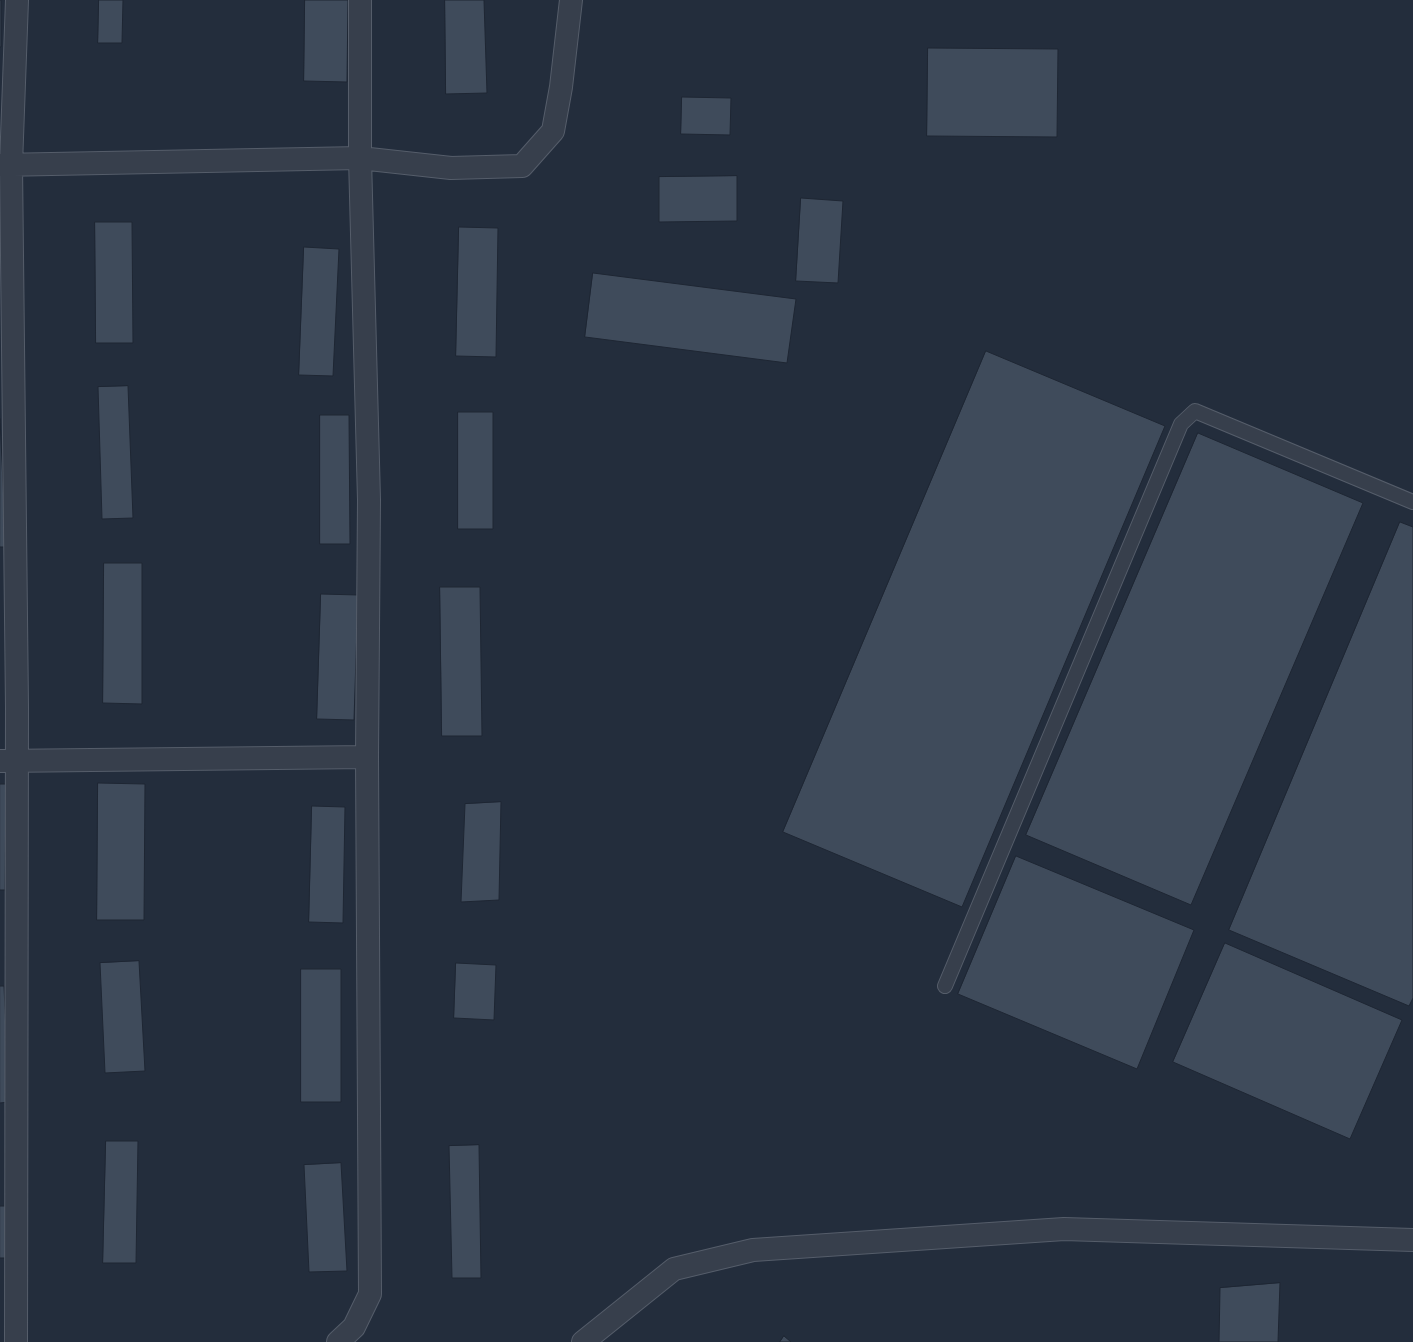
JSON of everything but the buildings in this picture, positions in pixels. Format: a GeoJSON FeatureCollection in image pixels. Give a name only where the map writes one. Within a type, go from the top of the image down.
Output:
{"type":"FeatureCollection","features":[{"type":"Feature","properties":{"kind":"street"},"geometry":{"type":"LineString","coordinates":[[16,1342],[8,761],[17,708],[5,165],[17,0]]}},
{"type":"Feature","properties":{"kind":"street"},"geometry":{"type":"LineString","coordinates":[[338,1342],[354,1327],[370,1294],[367,757],[369,500],[360,158],[360,0]]}},
{"type":"Feature","properties":{"kind":"street"},"geometry":{"type":"LineString","coordinates":[[5,165],[360,158],[451,168],[522,166],[553,131],[561,87],[571,0]]}},
{"type":"Feature","properties":{"kind":"street"},"geometry":{"type":"LineString","coordinates":[[8,761],[367,757]]}},
{"type":"Feature","properties":{"kind":"street"},"geometry":{"type":"LineString","coordinates":[[583,1342],[674,1269],[753,1250],[1064,1228],[1413,1240]]}},
{"type":"Feature","properties":{"kind":"lane"},"geometry":{"type":"LineString","coordinates":[[944,986],[1181,424],[1195,411],[1413,502]]}}]}
